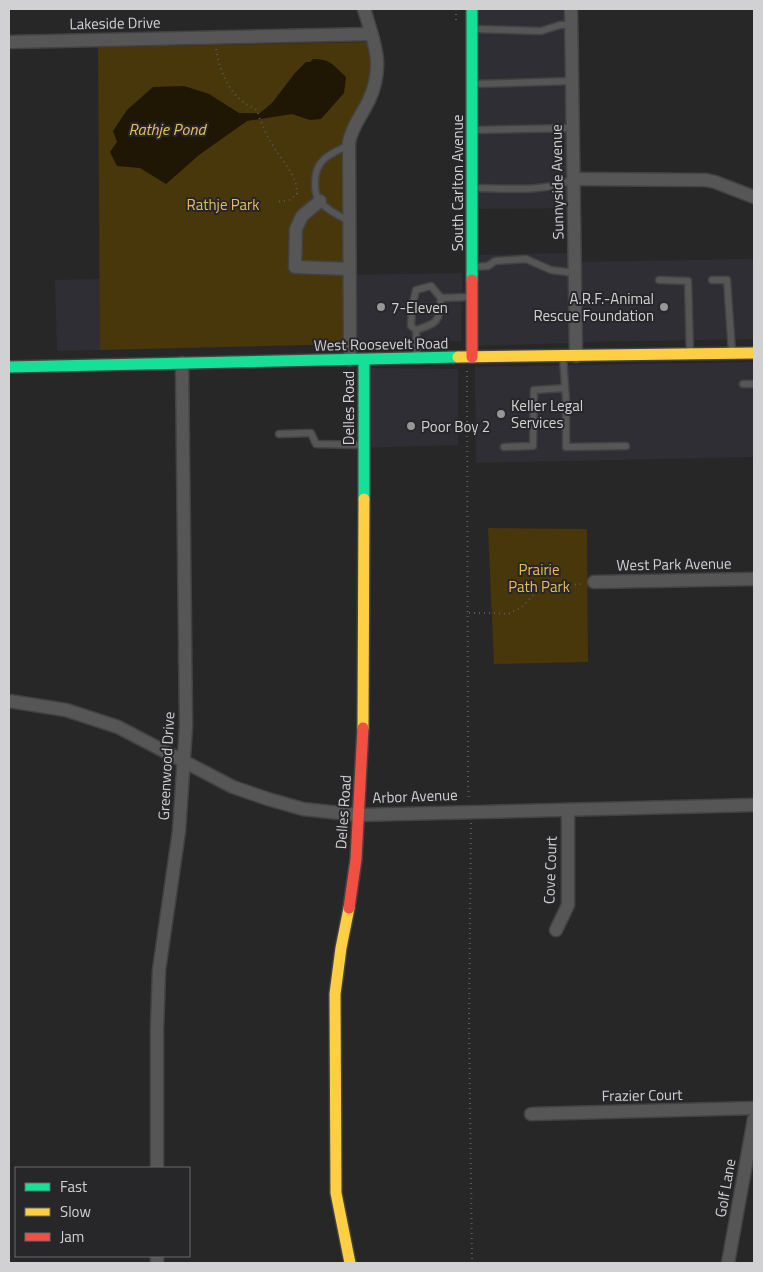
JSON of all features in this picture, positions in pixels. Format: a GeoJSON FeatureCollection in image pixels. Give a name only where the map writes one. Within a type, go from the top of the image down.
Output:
{"type":"FeatureCollection","features":[{"type":"Feature","properties":{"kind":"street","name":"Delles Road"},"geometry":{"type":"LineString","coordinates":[[350,360],[349,145],[351,131],[370,98],[376,80],[377,50],[364,9]]}},
{"type":"Feature","properties":{"kind":"street","name":"South Carlton Avenue"},"geometry":{"type":"LineString","coordinates":[[472,9],[472,357]]}},
{"type":"Feature","properties":{"kind":"street","name":"Sunnyside Avenue"},"geometry":{"type":"LineString","coordinates":[[571,9],[576,356]]}},
{"type":"Feature","properties":{"kind":"street","name":"Lakeside Drive"},"geometry":{"type":"LineString","coordinates":[[9,42],[371,34]]}},
{"type":"Feature","properties":{"kind":"street"},"geometry":{"type":"LineString","coordinates":[[574,179],[706,180],[754,197]]}},
{"type":"Feature","properties":{"kind":"street"},"geometry":{"type":"LineString","coordinates":[[320,201],[302,216],[296,230],[295,267],[349,269]]}},
{"type":"Feature","properties":{"kind":"street","name":"West Roosevelt Road"},"geometry":{"type":"LineString","coordinates":[[9,368],[472,357],[754,353]]}},
{"type":"Feature","properties":{"kind":"street","name":"Delles Road"},"geometry":{"type":"LineString","coordinates":[[350,1263],[336,1193],[335,1018],[338,971],[356,859],[362,774],[364,682],[364,360]]}},
{"type":"Feature","properties":{"kind":"street","name":"Greenwood Drive"},"geometry":{"type":"LineString","coordinates":[[157,1167],[157,995],[162,940],[179,831],[182,761],[186,726],[182,363]]}},
{"type":"Feature","properties":{"kind":"street","name":"West Park Avenue"},"geometry":{"type":"LineString","coordinates":[[594,582],[754,579]]}},
{"type":"Feature","properties":{"kind":"street","name":"Arbor Avenue"},"geometry":{"type":"LineString","coordinates":[[9,701],[46,706],[85,715],[132,733],[232,787],[268,800],[304,809],[358,815],[754,805]]}},
{"type":"Feature","properties":{"kind":"street","name":"Cove Court"},"geometry":{"type":"LineString","coordinates":[[556,930],[568,905],[568,810]]}},
{"type":"Feature","properties":{"kind":"street","name":"Frazier Court"},"geometry":{"type":"LineString","coordinates":[[531,1114],[754,1108]]}},
{"type":"Feature","properties":{"kind":"street","name":"Golf Lane"},"geometry":{"type":"LineString","coordinates":[[728,1263],[754,1119]]}},
{"type":"Feature","properties":{"kind":"lane"},"geometry":{"type":"LineString","coordinates":[[472,29],[541,31],[560,25],[571,25]]}},
{"type":"Feature","properties":{"kind":"lane"},"geometry":{"type":"LineString","coordinates":[[472,84],[572,81]]}},
{"type":"Feature","properties":{"kind":"lane"},"geometry":{"type":"LineString","coordinates":[[472,130],[573,128]]}},
{"type":"Feature","properties":{"kind":"lane"},"geometry":{"type":"LineString","coordinates":[[349,145],[326,157],[318,164],[315,173],[317,198],[330,211],[349,221]]}},
{"type":"Feature","properties":{"kind":"lane"},"geometry":{"type":"LineString","coordinates":[[472,188],[546,188],[561,185],[574,179]]}},
{"type":"Feature","properties":{"kind":"lane"},"geometry":{"type":"LineString","coordinates":[[472,267],[488,266],[495,261],[526,259],[551,270],[575,273]]}},
{"type":"Feature","properties":{"kind":"lane"},"geometry":{"type":"LineString","coordinates":[[659,280],[688,281],[690,354]]}},
{"type":"Feature","properties":{"kind":"lane"},"geometry":{"type":"LineString","coordinates":[[712,280],[726,280],[732,353]]}},
{"type":"Feature","properties":{"kind":"lane"},"geometry":{"type":"LineString","coordinates":[[417,359],[416,330],[411,326],[412,307],[416,290],[432,286],[442,298]]}},
{"type":"Feature","properties":{"kind":"lane"},"geometry":{"type":"LineString","coordinates":[[442,298],[472,297]]}},
{"type":"Feature","properties":{"kind":"lane"},"geometry":{"type":"LineString","coordinates":[[416,330],[432,324],[438,319],[442,298]]}},
{"type":"Feature","properties":{"kind":"lane"},"geometry":{"type":"LineString","coordinates":[[563,356],[566,447],[626,446]]}},
{"type":"Feature","properties":{"kind":"lane"},"geometry":{"type":"LineString","coordinates":[[743,384],[754,384]]}},
{"type":"Feature","properties":{"kind":"lane"},"geometry":{"type":"LineString","coordinates":[[504,448],[532,446],[534,390],[565,388]]}},
{"type":"Feature","properties":{"kind":"lane"},"geometry":{"type":"LineString","coordinates":[[279,434],[312,433],[316,444],[364,445]]}},
{"type":"Feature","properties":{"kind":"path"},"geometry":{"type":"LineString","coordinates":[[214,37],[218,61],[224,80],[234,95],[247,106],[257,110],[262,126],[287,164],[297,185],[297,194],[294,197],[276,202]]}},
{"type":"Feature","properties":{"kind":"path"},"geometry":{"type":"LineString","coordinates":[[468,614],[508,614],[522,607],[536,592],[557,586],[594,582]]}},
{"type":"Feature","properties":{"kind":"shaded area"},"geometry":{"type":"Polygon","coordinates":[[[475,9],[568,9],[570,208],[476,209],[475,9]]]}},
{"type":"Feature","properties":{"kind":"shaded area"},"geometry":{"type":"Polygon","coordinates":[[[570,253],[572,343],[477,346],[474,255],[570,253]]]}},
{"type":"Feature","properties":{"kind":"shaded area"},"geometry":{"type":"Polygon","coordinates":[[[754,259],[754,339],[580,342],[579,262],[754,259]]]}},
{"type":"Feature","properties":{"kind":"shaded area"},"geometry":{"type":"Polygon","coordinates":[[[462,273],[461,341],[346,344],[347,275],[462,273]]]}},
{"type":"Feature","properties":{"kind":"shaded area"},"geometry":{"type":"Polygon","coordinates":[[[100,279],[100,350],[57,351],[55,280],[100,279]]]}},
{"type":"Feature","properties":{"kind":"shaded area"},"geometry":{"type":"Polygon","coordinates":[[[754,362],[754,457],[476,463],[475,367],[754,362]]]}},
{"type":"Feature","properties":{"kind":"shaded area"},"geometry":{"type":"Polygon","coordinates":[[[357,368],[458,369],[458,445],[357,448],[357,368]]]}},
{"type":"Feature","properties":{"kind":"green space","name":"Rathje Park"},"geometry":{"type":"Polygon","coordinates":[[[375,42],[371,76],[362,105],[347,133],[346,344],[100,350],[98,47],[375,42]]]}},
{"type":"Feature","properties":{"kind":"green space","name":"Prairie Path Park"},"geometry":{"type":"Polygon","coordinates":[[[488,528],[587,529],[588,662],[494,664],[488,528]]]}},
{"type":"Feature","properties":{"kind":"water","name":"Rathje Pond"},"geometry":{"type":"Polygon","coordinates":[[[313,59],[328,62],[346,77],[344,93],[321,119],[310,120],[292,114],[247,121],[199,155],[166,184],[140,168],[117,166],[110,152],[117,142],[113,131],[127,110],[153,87],[184,86],[209,94],[239,113],[260,113],[272,103],[295,73],[306,62],[310,62],[313,59]]]}},
{"type":"Feature","properties":{"kind":"traffic: fast"},"geometry":{"type":"LineString","coordinates":[[472,9],[472,280]]}},
{"type":"Feature","properties":{"kind":"traffic: fast"},"geometry":{"type":"LineString","coordinates":[[9,367],[458,357]]}},
{"type":"Feature","properties":{"kind":"traffic: fast"},"geometry":{"type":"LineString","coordinates":[[364,360],[364,499]]}},
{"type":"Feature","properties":{"kind":"traffic: slow"},"geometry":{"type":"LineString","coordinates":[[458,357],[754,353]]}},
{"type":"Feature","properties":{"kind":"traffic: slow"},"geometry":{"type":"LineString","coordinates":[[363,728],[364,499]]}},
{"type":"Feature","properties":{"kind":"traffic: slow"},"geometry":{"type":"LineString","coordinates":[[349,908],[335,994],[336,1193],[350,1263]]}},
{"type":"Feature","properties":{"kind":"traffic: jam"},"geometry":{"type":"LineString","coordinates":[[472,280],[472,357]]}},
{"type":"Feature","properties":{"kind":"traffic: jam"},"geometry":{"type":"LineString","coordinates":[[349,908],[356,859],[363,728]]}},
{"type":"Feature","properties":{"kind":"place","name":"7-Eleven"},"geometry":{"type":"Point","coordinates":[381,307]}},
{"type":"Feature","properties":{"kind":"place","name":"A.R.F.-Animal Rescue Foundation"},"geometry":{"type":"Point","coordinates":[664,307]}},
{"type":"Feature","properties":{"kind":"place","name":"Keller Legal Services"},"geometry":{"type":"Point","coordinates":[501,414]}},
{"type":"Feature","properties":{"kind":"place","name":"Poor Boy 2"},"geometry":{"type":"Point","coordinates":[411,426]}}]}
